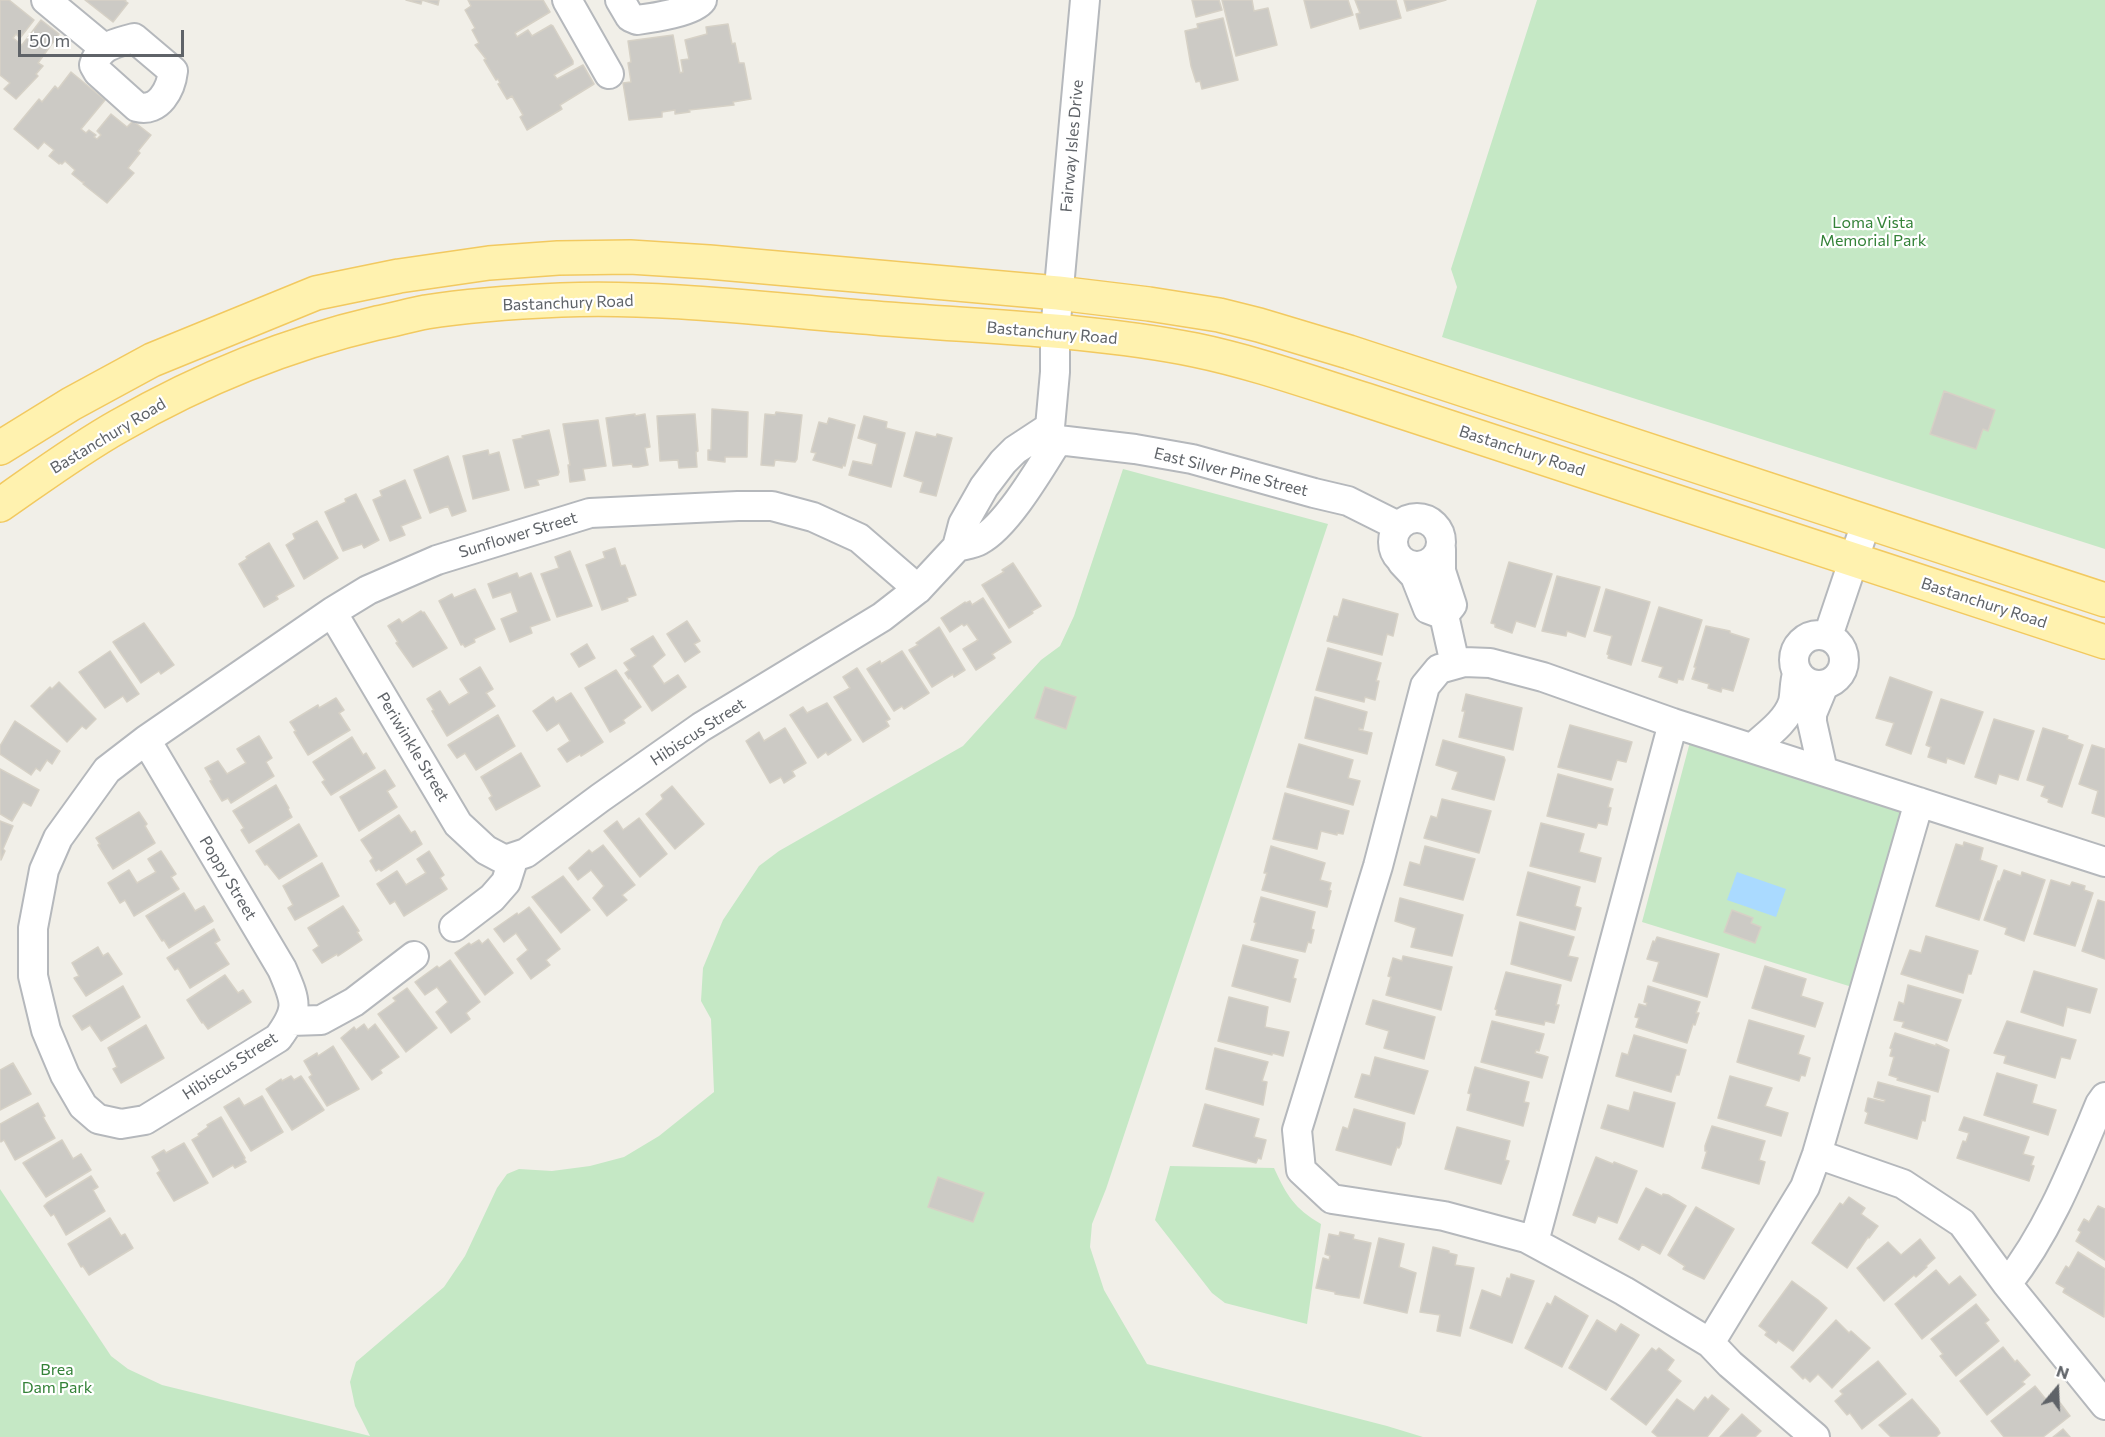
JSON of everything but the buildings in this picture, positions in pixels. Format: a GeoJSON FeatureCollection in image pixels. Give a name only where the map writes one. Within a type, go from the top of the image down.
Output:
{"type":"FeatureCollection","features":[{"type":"Feature","properties":{"kind":"main road"},"geometry":{"type":"LineString","coordinates":[[0,448],[71,404],[152,360],[316,293],[399,276],[489,263],[558,258],[630,257],[709,262],[1058,293],[1218,315],[1349,352],[2105,600]]}},
{"type":"Feature","properties":{"kind":"main road","name":"Bastanchury Road"},"geometry":{"type":"LineString","coordinates":[[0,505],[117,427],[222,375],[291,348],[355,328],[424,312],[562,300],[712,305],[1119,338],[1195,351],[1266,369],[2105,642]]}},
{"type":"Feature","properties":{"kind":"street"},"geometry":{"type":"LineString","coordinates":[[46,0],[104,48]]}},
{"type":"Feature","properties":{"kind":"street"},"geometry":{"type":"LineString","coordinates":[[620,0],[630,16],[637,20],[688,9],[702,0]]}},
{"type":"Feature","properties":{"kind":"street","name":"Fairway Isles Drive"},"geometry":{"type":"LineString","coordinates":[[1054,434],[1055,332],[1085,0]]}},
{"type":"Feature","properties":{"kind":"street"},"geometry":{"type":"LineString","coordinates":[[575,3],[609,74]]}},
{"type":"Feature","properties":{"kind":"street","name":"Hibiscus Street"},"geometry":{"type":"LineString","coordinates":[[514,857],[526,853],[701,727],[872,623],[918,589],[957,547],[963,524],[984,487],[1015,450],[1054,434]]}},
{"type":"Feature","properties":{"kind":"street","name":"Hibiscus Street"},"geometry":{"type":"LineString","coordinates":[[957,547],[978,541],[991,533],[1030,485],[1054,434]]}},
{"type":"Feature","properties":{"kind":"street","name":"East Silver Pine Street"},"geometry":{"type":"LineString","coordinates":[[1054,434],[1192,459],[1348,501],[1398,526]]}},
{"type":"Feature","properties":{"kind":"street"},"geometry":{"type":"LineString","coordinates":[[984,487],[991,501],[998,507],[1011,509]]}},
{"type":"Feature","properties":{"kind":"street","name":"Sunflower Street"},"geometry":{"type":"LineString","coordinates":[[98,1119],[83,1106],[64,1075],[46,1030],[33,976],[33,928],[44,870],[58,838],[107,770],[146,740],[333,612],[368,590],[437,560],[590,513],[738,506],[772,506],[813,517],[859,538],[918,589]]}},
{"type":"Feature","properties":{"kind":"street"},"geometry":{"type":"LineString","coordinates":[[1414,517],[1425,518],[1439,530],[1441,571],[1452,605],[1444,615],[1428,609],[1415,576],[1397,557],[1392,542],[1398,526],[1405,520],[1414,517]]}},
{"type":"Feature","properties":{"kind":"street"},"geometry":{"type":"LineString","coordinates":[[1828,636],[1866,522]]}},
{"type":"Feature","properties":{"kind":"street"},"geometry":{"type":"LineString","coordinates":[[1402,561],[1410,565],[1428,564],[1435,559],[1441,549]]}},
{"type":"Feature","properties":{"kind":"street","name":"Periwinkle Street"},"geometry":{"type":"LineString","coordinates":[[333,612],[458,824],[486,850],[505,860],[514,857]]}},
{"type":"Feature","properties":{"kind":"street"},"geometry":{"type":"LineString","coordinates":[[1444,615],[1455,664]]}},
{"type":"Feature","properties":{"kind":"street"},"geometry":{"type":"LineString","coordinates":[[1812,635],[1828,636],[1841,647],[1844,666],[1832,682],[1824,685],[1810,684],[1797,674],[1793,663],[1796,648],[1804,639],[1812,635]]}},
{"type":"Feature","properties":{"kind":"street"},"geometry":{"type":"LineString","coordinates":[[1815,1437],[1730,1364],[1710,1343],[1624,1291],[1534,1242],[1443,1215],[1332,1199],[1301,1170],[1297,1130],[1377,866],[1425,686],[1439,669],[1464,662],[1490,663],[1543,677],[1673,723],[2105,862]]}},
{"type":"Feature","properties":{"kind":"street"},"geometry":{"type":"LineString","coordinates":[[1752,748],[1780,723],[1792,702],[1793,685],[1797,674]]}},
{"type":"Feature","properties":{"kind":"street"},"geometry":{"type":"LineString","coordinates":[[1823,771],[1812,714],[1824,685]]}},
{"type":"Feature","properties":{"kind":"street"},"geometry":{"type":"LineString","coordinates":[[1534,1242],[1673,723]]}},
{"type":"Feature","properties":{"kind":"street","name":"Poppy Street"},"geometry":{"type":"LineString","coordinates":[[146,740],[282,969],[295,999],[291,1021]]}},
{"type":"Feature","properties":{"kind":"street"},"geometry":{"type":"LineString","coordinates":[[1710,1343],[1805,1187],[1817,1154],[1919,802]]}},
{"type":"Feature","properties":{"kind":"street"},"geometry":{"type":"LineString","coordinates":[[454,927],[492,898],[506,882],[514,857]]}},
{"type":"Feature","properties":{"kind":"street","name":"Hibiscus Street"},"geometry":{"type":"LineString","coordinates":[[98,1119],[121,1124],[145,1120],[278,1038],[291,1021],[321,1020],[346,1007],[414,956]]}},
{"type":"Feature","properties":{"kind":"street"},"geometry":{"type":"LineString","coordinates":[[2007,1284],[2024,1262],[2066,1185],[2105,1096]]}},
{"type":"Feature","properties":{"kind":"street"},"geometry":{"type":"LineString","coordinates":[[1817,1154],[1904,1184],[1962,1223],[2007,1284],[2105,1405]]}},
{"type":"Feature","properties":{"kind":"green space","name":"Loma Vista Memorial Park"},"geometry":{"type":"Polygon","coordinates":[[[1537,0],[2105,0],[2105,549],[1442,337],[1457,287],[1451,269],[1537,0]]]}},
{"type":"Feature","properties":{"kind":"green space","name":"Brea Dam Park"},"geometry":{"type":"Polygon","coordinates":[[[1123,469],[1328,524],[1106,1189],[1092,1224],[1090,1247],[1104,1290],[1147,1364],[1423,1437],[0,1437],[0,1189],[111,1356],[128,1369],[162,1385],[370,1436],[355,1406],[350,1382],[356,1362],[444,1287],[465,1256],[497,1188],[507,1174],[519,1169],[552,1171],[590,1166],[624,1157],[659,1136],[714,1092],[711,1019],[701,1001],[703,968],[723,920],[759,866],[779,851],[963,746],[1041,660],[1060,646],[1074,616],[1123,469]]]}},
{"type":"Feature","properties":{"kind":"green space"},"geometry":{"type":"Polygon","coordinates":[[[1690,742],[1904,806],[1852,987],[1642,922],[1690,742]]]}},
{"type":"Feature","properties":{"kind":"green space"},"geometry":{"type":"Polygon","coordinates":[[[1170,1166],[1274,1168],[1292,1200],[1321,1224],[1307,1324],[1225,1303],[1212,1293],[1155,1220],[1170,1166]]]}},
{"type":"Feature","properties":{"kind":"water"},"geometry":{"type":"Polygon","coordinates":[[[1737,872],[1786,889],[1776,917],[1727,900],[1737,872]]]}}]}
